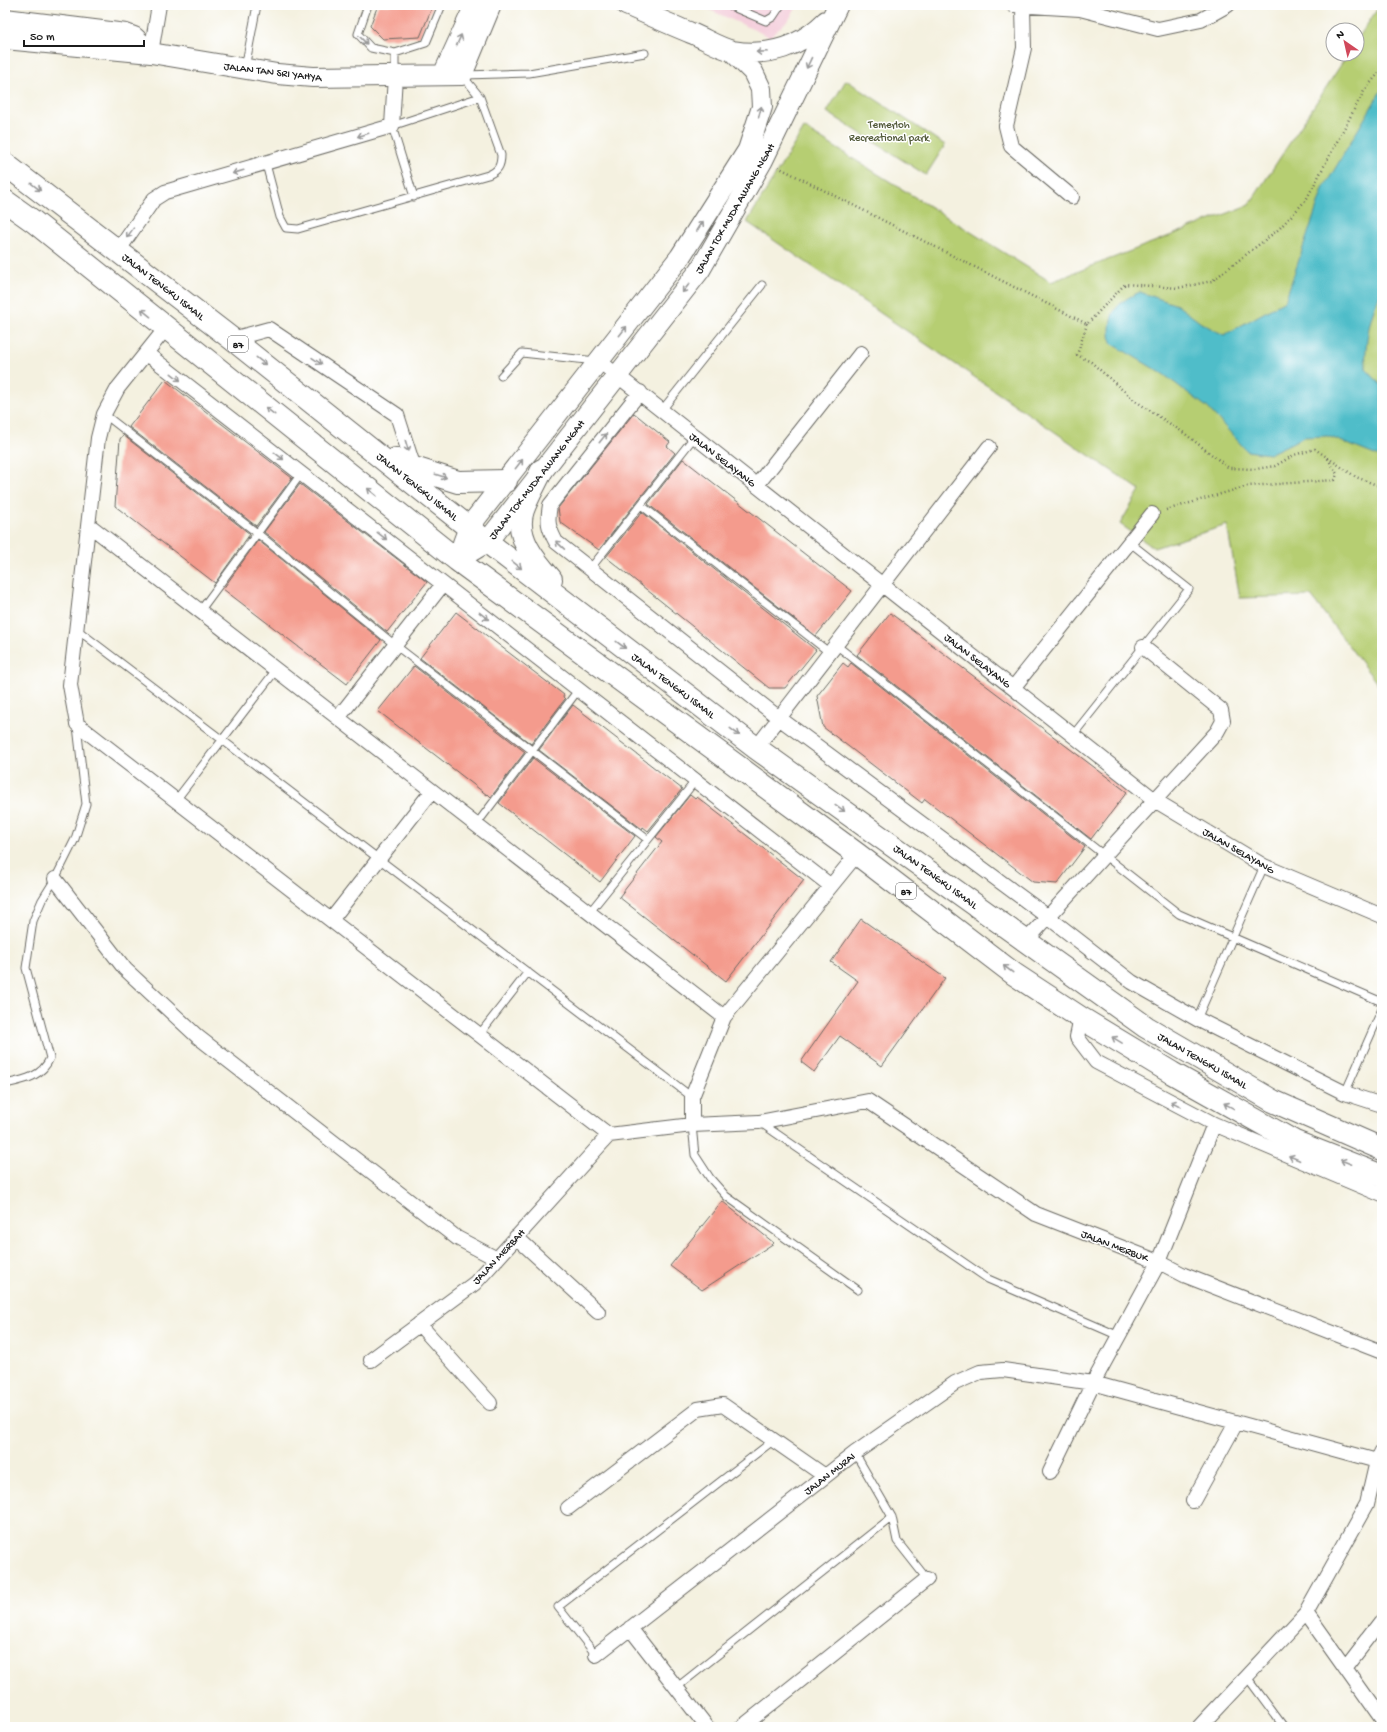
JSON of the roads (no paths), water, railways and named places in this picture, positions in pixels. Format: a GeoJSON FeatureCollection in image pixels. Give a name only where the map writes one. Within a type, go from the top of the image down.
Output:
{"type":"FeatureCollection","features":[{"type":"Feature","properties":{"kind":"main road"},"geometry":{"type":"LineString","coordinates":[[453,75],[475,5]]}},
{"type":"Feature","properties":{"kind":"main road"},"geometry":{"type":"LineString","coordinates":[[453,75],[491,5]]}},
{"type":"Feature","properties":{"kind":"main road"},"geometry":{"type":"LineString","coordinates":[[626,5],[732,50],[762,53],[779,50],[795,44],[813,34],[834,10]]}},
{"type":"Feature","properties":{"kind":"main road","name":"JALAN TOK MUDA AWANG NGAH"},"geometry":{"type":"LineString","coordinates":[[457,560],[487,542],[700,270],[763,160],[834,10]]}},
{"type":"Feature","properties":{"kind":"main road"},"geometry":{"type":"LineString","coordinates":[[5,19],[126,34],[134,37],[151,53]]}},
{"type":"Feature","properties":{"kind":"main road","name":"JALAN TAN SRI YAHYA"},"geometry":{"type":"LineString","coordinates":[[5,39],[151,53],[245,69],[313,77],[453,75]]}},
{"type":"Feature","properties":{"kind":"main road","name":"JALAN TOK MUDA AWANG NGAH"},"geometry":{"type":"LineString","coordinates":[[457,560],[469,527],[680,257],[748,150],[762,107],[761,89],[752,72],[732,50]]}},
{"type":"Feature","properties":{"kind":"main road","name":"JALAN TENGKU ISMAIL"},"geometry":{"type":"LineString","coordinates":[[5,164],[366,444],[487,542],[756,748],[1146,1027],[1273,1101],[1382,1149]]}},
{"type":"Feature","properties":{"kind":"main road","name":"87"},"geometry":{"type":"LineString","coordinates":[[17,213],[166,328],[457,560],[625,686],[857,854],[1014,974],[1081,1018],[1172,1073],[1295,1142],[1382,1176]]}},
{"type":"Feature","properties":{"kind":"main road"},"geometry":{"type":"LineString","coordinates":[[293,387],[330,430],[330,440],[323,452]]}},
{"type":"Feature","properties":{"kind":"main road"},"geometry":{"type":"LineString","coordinates":[[366,444],[414,468],[458,482],[506,481]]}},
{"type":"Feature","properties":{"kind":"main road"},"geometry":{"type":"LineString","coordinates":[[542,470],[522,511],[521,528],[524,541],[532,558],[584,617]]}},
{"type":"Feature","properties":{"kind":"main road"},"geometry":{"type":"LineString","coordinates":[[625,686],[642,661]]}},
{"type":"Feature","properties":{"kind":"street"},"geometry":{"type":"LineString","coordinates":[[151,53],[159,5]]}},
{"type":"Feature","properties":{"kind":"street"},"geometry":{"type":"LineString","coordinates":[[1072,196],[1011,146],[1006,126],[1024,48],[1018,6],[1080,9],[1158,30],[1201,20],[1228,5]]}},
{"type":"Feature","properties":{"kind":"street"},"geometry":{"type":"LineString","coordinates":[[118,251],[154,200],[165,192],[266,164],[392,126],[395,76]]}},
{"type":"Feature","properties":{"kind":"street"},"geometry":{"type":"LineString","coordinates":[[166,328],[118,388],[104,414],[98,438],[89,524],[75,628],[70,685],[77,724],[609,1135],[692,1125],[759,1122]]}},
{"type":"Feature","properties":{"kind":"street"},"geometry":{"type":"LineString","coordinates":[[232,339],[269,329],[397,415],[414,468]]}},
{"type":"Feature","properties":{"kind":"street"},"geometry":{"type":"LineString","coordinates":[[146,353],[831,886]]}},
{"type":"Feature","properties":{"kind":"street"},"geometry":{"type":"LineString","coordinates":[[757,486],[861,353]]}},
{"type":"Feature","properties":{"kind":"street","name":"JALAN SELAYANG"},"geometry":{"type":"LineString","coordinates":[[599,361],[1156,801],[1264,866],[1382,916]]}},
{"type":"Feature","properties":{"kind":"street"},"geometry":{"type":"LineString","coordinates":[[640,392],[550,504],[547,521],[556,542],[779,718],[1048,917],[1132,982],[1198,1019],[1344,1093],[1382,1105]]}},
{"type":"Feature","properties":{"kind":"street"},"geometry":{"type":"LineString","coordinates":[[756,748],[989,447]]}},
{"type":"Feature","properties":{"kind":"street"},"geometry":{"type":"LineString","coordinates":[[1013,688],[1152,514]]}},
{"type":"Feature","properties":{"kind":"street"},"geometry":{"type":"LineString","coordinates":[[89,524],[724,1017]]}},
{"type":"Feature","properties":{"kind":"street"},"geometry":{"type":"LineString","coordinates":[[338,718],[443,584]]}},
{"type":"Feature","properties":{"kind":"street"},"geometry":{"type":"LineString","coordinates":[[1026,941],[1156,801],[1217,732],[1223,721],[1220,710],[1143,647]]}},
{"type":"Feature","properties":{"kind":"street"},"geometry":{"type":"LineString","coordinates":[[331,920],[432,791]]}},
{"type":"Feature","properties":{"kind":"street"},"geometry":{"type":"LineString","coordinates":[[692,1125],[692,1097],[724,1017],[857,854]]}},
{"type":"Feature","properties":{"kind":"street"},"geometry":{"type":"LineString","coordinates":[[56,879],[125,969],[198,1037],[457,1238],[497,1259]]}},
{"type":"Feature","properties":{"kind":"street"},"geometry":{"type":"LineString","coordinates":[[1081,1018],[1077,1037],[1096,1062],[1214,1124],[1382,1195]]}},
{"type":"Feature","properties":{"kind":"street","name":"JALAN MERBUK"},"geometry":{"type":"LineString","coordinates":[[759,1122],[868,1101],[1036,1214],[1159,1262],[1184,1276],[1382,1352]]}},
{"type":"Feature","properties":{"kind":"street"},"geometry":{"type":"LineString","coordinates":[[1050,1472],[1093,1383],[1159,1262],[1214,1124]]}},
{"type":"Feature","properties":{"kind":"street","name":"JALAN MERBAH"},"geometry":{"type":"LineString","coordinates":[[371,1360],[475,1284],[609,1135]]}},
{"type":"Feature","properties":{"kind":"street"},"geometry":{"type":"LineString","coordinates":[[516,1237],[598,1312]]}},
{"type":"Feature","properties":{"kind":"street"},"geometry":{"type":"LineString","coordinates":[[419,1324],[490,1404]]}},
{"type":"Feature","properties":{"kind":"street","name":"JALAN MURAI"},"geometry":{"type":"LineString","coordinates":[[596,1656],[825,1476],[955,1383],[980,1372],[1003,1370],[1093,1383],[1236,1423],[1380,1456]]}},
{"type":"Feature","properties":{"kind":"street"},"geometry":{"type":"LineString","coordinates":[[568,1508],[698,1409],[723,1405],[825,1476]]}},
{"type":"Feature","properties":{"kind":"street"},"geometry":{"type":"LineString","coordinates":[[1194,1501],[1236,1423]]}},
{"type":"Feature","properties":{"kind":"street"},"geometry":{"type":"LineString","coordinates":[[1199,1727],[1306,1613],[1367,1504],[1380,1456]]}},
{"type":"Feature","properties":{"kind":"street"},"geometry":{"type":"LineString","coordinates":[[742,1727],[927,1579]]}},
{"type":"Feature","properties":{"kind":"street"},"geometry":{"type":"LineString","coordinates":[[1306,1613],[1382,1720]]}},
{"type":"Feature","properties":{"kind":"street"},"geometry":{"type":"LineString","coordinates":[[1345,1668],[1382,1620]]}},
{"type":"Feature","properties":{"kind":"street"},"geometry":{"type":"LineString","coordinates":[[630,1628],[707,1727]]}},
{"type":"Feature","properties":{"kind":"lane"},"geometry":{"type":"LineString","coordinates":[[245,69],[257,5]]}},
{"type":"Feature","properties":{"kind":"lane"},"geometry":{"type":"LineString","coordinates":[[368,5],[358,34],[370,48],[395,53],[426,43],[442,5]]}},
{"type":"Feature","properties":{"kind":"lane"},"geometry":{"type":"LineString","coordinates":[[728,5],[766,21],[773,17],[781,5]]}},
{"type":"Feature","properties":{"kind":"lane"},"geometry":{"type":"LineString","coordinates":[[453,75],[529,72],[645,52]]}},
{"type":"Feature","properties":{"kind":"lane"},"geometry":{"type":"LineString","coordinates":[[395,53],[395,76]]}},
{"type":"Feature","properties":{"kind":"lane"},"geometry":{"type":"LineString","coordinates":[[266,164],[280,217],[286,228],[298,229],[488,176],[496,171],[501,163],[501,155],[480,97],[453,75]]}},
{"type":"Feature","properties":{"kind":"lane"},"geometry":{"type":"LineString","coordinates":[[414,197],[392,126],[480,97]]}},
{"type":"Feature","properties":{"kind":"lane"},"geometry":{"type":"LineString","coordinates":[[662,410],[762,285]]}},
{"type":"Feature","properties":{"kind":"lane"},"geometry":{"type":"LineString","coordinates":[[501,376],[522,354],[599,361]]}},
{"type":"Feature","properties":{"kind":"lane"},"geometry":{"type":"LineString","coordinates":[[104,414],[257,533],[395,645],[647,839]]}},
{"type":"Feature","properties":{"kind":"lane"},"geometry":{"type":"LineString","coordinates":[[590,569],[695,436]]}},
{"type":"Feature","properties":{"kind":"lane"},"geometry":{"type":"LineString","coordinates":[[200,610],[301,474]]}},
{"type":"Feature","properties":{"kind":"lane"},"geometry":{"type":"LineString","coordinates":[[641,505],[833,649],[996,768],[1104,856],[1179,914],[1382,1002]]}},
{"type":"Feature","properties":{"kind":"lane"},"geometry":{"type":"LineString","coordinates":[[1073,735],[1189,589],[1129,542]]}},
{"type":"Feature","properties":{"kind":"lane"},"geometry":{"type":"LineString","coordinates":[[75,628],[692,1097]]}},
{"type":"Feature","properties":{"kind":"lane"},"geometry":{"type":"LineString","coordinates":[[176,800],[276,670]]}},
{"type":"Feature","properties":{"kind":"lane"},"geometry":{"type":"LineString","coordinates":[[476,825],[579,689]]}},
{"type":"Feature","properties":{"kind":"lane"},"geometry":{"type":"LineString","coordinates":[[5,1084],[27,1079],[46,1068],[50,1058],[26,968],[33,921],[42,900],[56,879],[75,839],[86,804],[77,724]]}},
{"type":"Feature","properties":{"kind":"lane"},"geometry":{"type":"LineString","coordinates":[[589,913],[696,780]]}},
{"type":"Feature","properties":{"kind":"lane"},"geometry":{"type":"LineString","coordinates":[[1198,1019],[1264,866]]}},
{"type":"Feature","properties":{"kind":"lane"},"geometry":{"type":"LineString","coordinates":[[479,1034],[528,972]]}},
{"type":"Feature","properties":{"kind":"lane"},"geometry":{"type":"LineString","coordinates":[[1344,1093],[1382,1009]]}},
{"type":"Feature","properties":{"kind":"lane"},"geometry":{"type":"LineString","coordinates":[[759,1122],[988,1279],[1119,1336]]}},
{"type":"Feature","properties":{"kind":"lane"},"geometry":{"type":"LineString","coordinates":[[692,1125],[695,1155],[710,1178],[726,1196],[858,1290]]}},
{"type":"Feature","properties":{"kind":"lane"},"geometry":{"type":"LineString","coordinates":[[596,1656],[558,1607],[774,1440]]}},
{"type":"Feature","properties":{"kind":"lane"},"geometry":{"type":"LineString","coordinates":[[855,1454],[892,1517],[897,1541],[927,1579]]}},
{"type":"Feature","properties":{"kind":"lane"},"geometry":{"type":"LineString","coordinates":[[676,1688],[892,1517]]}},
{"type":"Feature","properties":{"kind":"lane"},"geometry":{"type":"LineString","coordinates":[[1247,1676],[1284,1727]]}},
{"type":"Feature","properties":{"kind":"water"},"geometry":{"type":"Polygon","coordinates":[[[1382,89],[1382,291],[1371,319],[1366,349],[1366,369],[1382,386],[1382,458],[1328,436],[1304,437],[1269,454],[1247,451],[1208,408],[1163,374],[1111,343],[1110,325],[1114,311],[1124,301],[1140,292],[1177,305],[1201,323],[1224,335],[1285,301],[1323,189],[1382,89]]]}},
{"type":"Feature","properties":{"kind":"park label","name":"Temerloh Recreational park"},"geometry":{"type":"Point","coordinates":[889,130]}}]}
